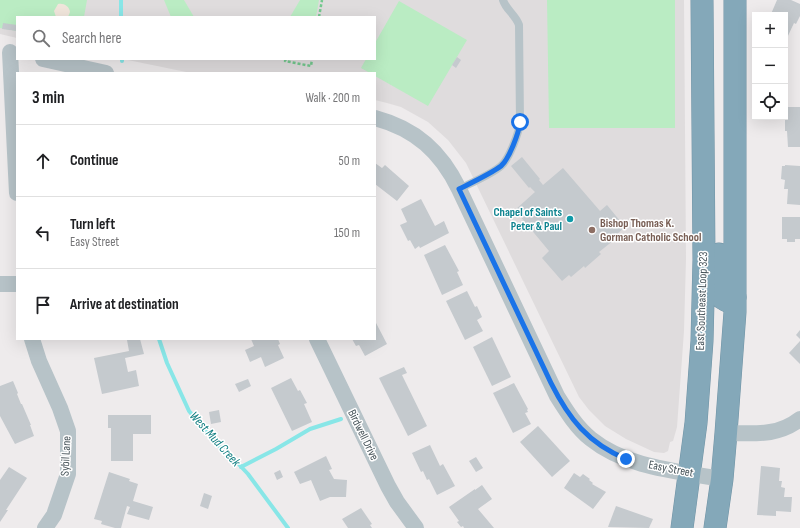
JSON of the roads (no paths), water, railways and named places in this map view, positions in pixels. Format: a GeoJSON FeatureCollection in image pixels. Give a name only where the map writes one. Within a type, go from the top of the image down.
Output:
{"type":"FeatureCollection","features":[{"type":"Feature","properties":{"kind":"highway","name":"East Southeast Loop 323"},"geometry":{"type":"LineString","coordinates":[[682,528],[696,423],[702,341],[704,260],[702,0]]}},
{"type":"Feature","properties":{"kind":"highway"},"geometry":{"type":"LineString","coordinates":[[715,528],[722,479],[732,370],[735,297],[735,0]]}},
{"type":"Feature","properties":{"kind":"highway"},"geometry":{"type":"LineString","coordinates":[[703,41],[718,92],[719,290],[722,298],[727,301],[735,297]]}},
{"type":"Feature","properties":{"kind":"street"},"geometry":{"type":"LineString","coordinates":[[9,51],[16,175]]}},
{"type":"Feature","properties":{"kind":"street"},"geometry":{"type":"LineString","coordinates":[[48,60],[102,72]]}},
{"type":"Feature","properties":{"kind":"street","name":"Easy Street"},"geometry":{"type":"LineString","coordinates":[[376,118],[407,130],[426,143],[446,166],[459,189],[551,383],[565,408],[590,439],[616,455],[640,463],[722,479]]}},
{"type":"Feature","properties":{"kind":"street"},"geometry":{"type":"LineString","coordinates":[[0,284],[16,284]]}},
{"type":"Feature","properties":{"kind":"street","name":"Sybil Lane"},"geometry":{"type":"LineString","coordinates":[[32,340],[39,361],[60,408],[68,431],[68,474],[54,515],[45,528]]}},
{"type":"Feature","properties":{"kind":"street","name":"Birdwell Drive"},"geometry":{"type":"LineString","coordinates":[[317,340],[388,486],[397,502],[416,528]]}},
{"type":"Feature","properties":{"kind":"street"},"geometry":{"type":"LineString","coordinates":[[726,433],[758,433],[777,431],[794,424],[800,419]]}},
{"type":"Feature","properties":{"kind":"lane"},"geometry":{"type":"LineString","coordinates":[[459,189],[501,166],[506,159],[518,132],[520,122],[519,25],[516,17],[504,5],[503,0]]}},
{"type":"Feature","properties":{"kind":"waterway","name":"West Mud Creek"},"geometry":{"type":"LineString","coordinates":[[121,0],[121,16]]}},
{"type":"Feature","properties":{"kind":"waterway","name":"West Mud Creek"},"geometry":{"type":"LineString","coordinates":[[159,340],[167,363],[189,411],[217,444],[248,474],[288,528]]}},
{"type":"Feature","properties":{"kind":"waterway"},"geometry":{"type":"LineString","coordinates":[[241,467],[310,429],[341,419]]}},
{"type":"Feature","properties":{"kind":"place","name":"Chapel of Saints Peter & Paul"},"geometry":{"type":"Point","coordinates":[570,219]}},
{"type":"Feature","properties":{"kind":"place","name":"Bishop Thomas K. Gorman Catholic School"},"geometry":{"type":"Point","coordinates":[592,230]}}]}
